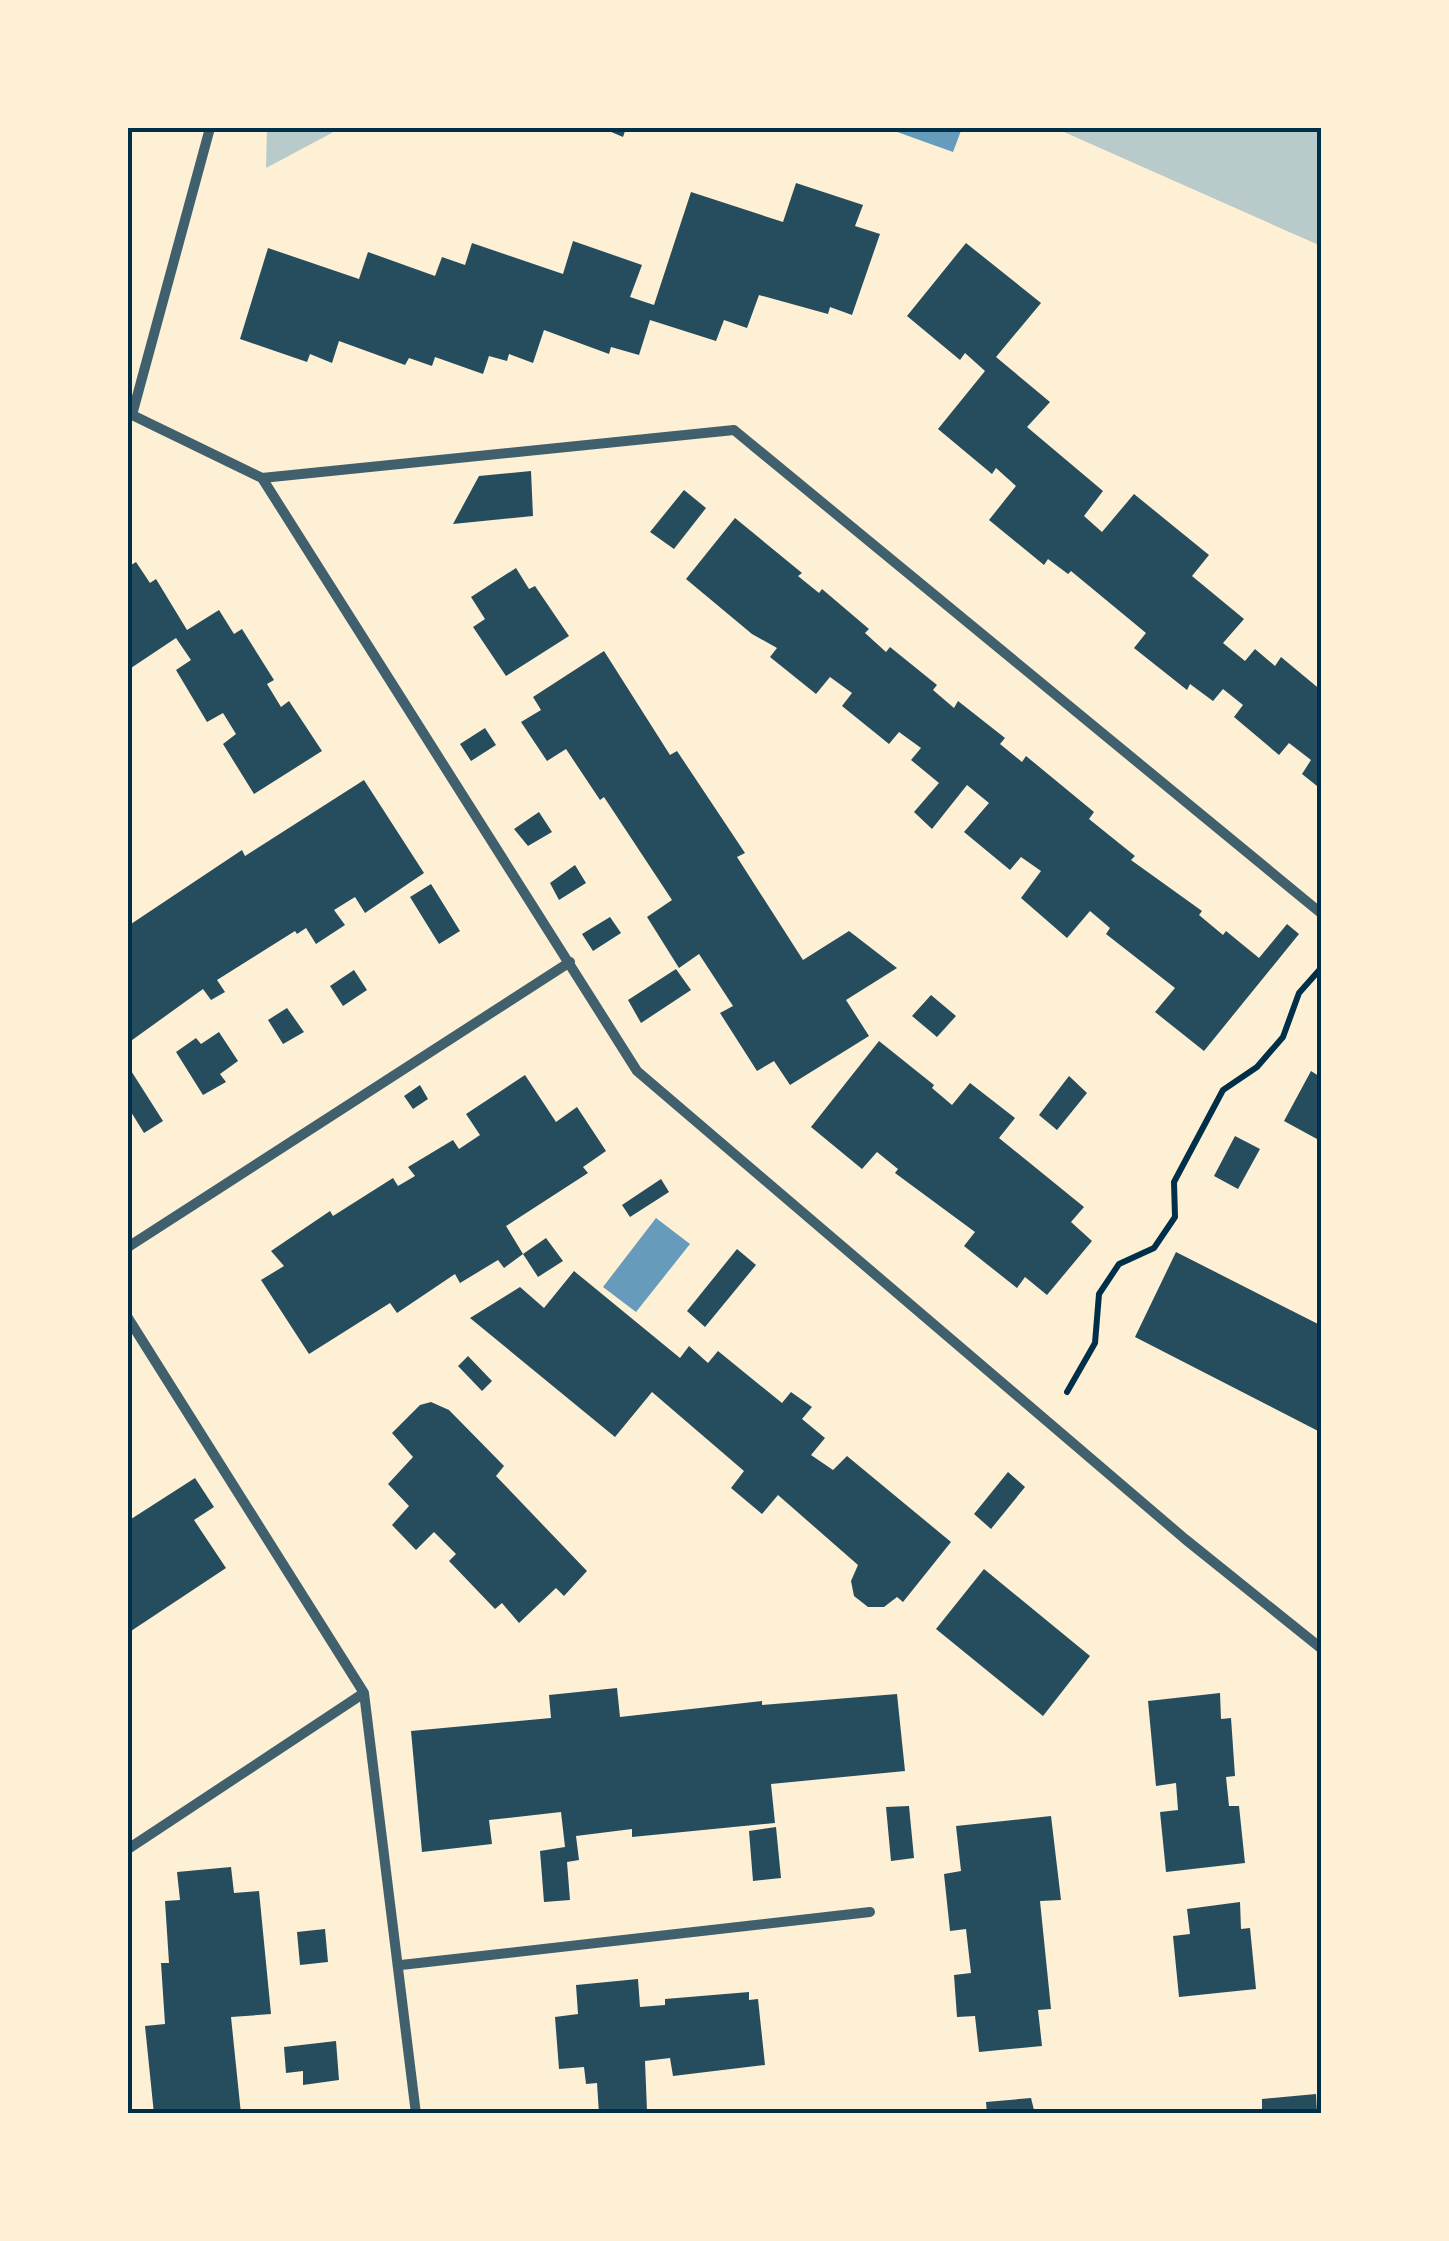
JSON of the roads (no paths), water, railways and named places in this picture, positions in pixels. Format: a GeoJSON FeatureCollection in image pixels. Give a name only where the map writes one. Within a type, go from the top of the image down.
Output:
{"type":"FeatureCollection","features":[{"type":"Feature","properties":{"kind":"street"},"geometry":{"type":"LineString","coordinates":[[210,128],[130,414],[262,478],[637,1072],[1322,1649]]}},
{"type":"Feature","properties":{"kind":"street"},"geometry":{"type":"LineString","coordinates":[[262,478],[734,430],[1322,914]]}},
{"type":"Feature","properties":{"kind":"street"},"geometry":{"type":"LineString","coordinates":[[128,1246],[570,962]]}},
{"type":"Feature","properties":{"kind":"street"},"geometry":{"type":"LineString","coordinates":[[128,1318],[364,1693],[401,1965],[416,2114]]}},
{"type":"Feature","properties":{"kind":"street"},"geometry":{"type":"LineString","coordinates":[[128,1849],[364,1693]]}},
{"type":"Feature","properties":{"kind":"street"},"geometry":{"type":"LineString","coordinates":[[401,1965],[870,1912]]}},
{"type":"Feature","properties":{"kind":"water"},"geometry":{"type":"Polygon","coordinates":[[[886,128],[962,128],[953,152],[886,128]]]}},
{"type":"Feature","properties":{"kind":"water"},"geometry":{"type":"Polygon","coordinates":[[[656,1218],[690,1244],[636,1312],[603,1287],[656,1218]]]}}]}
